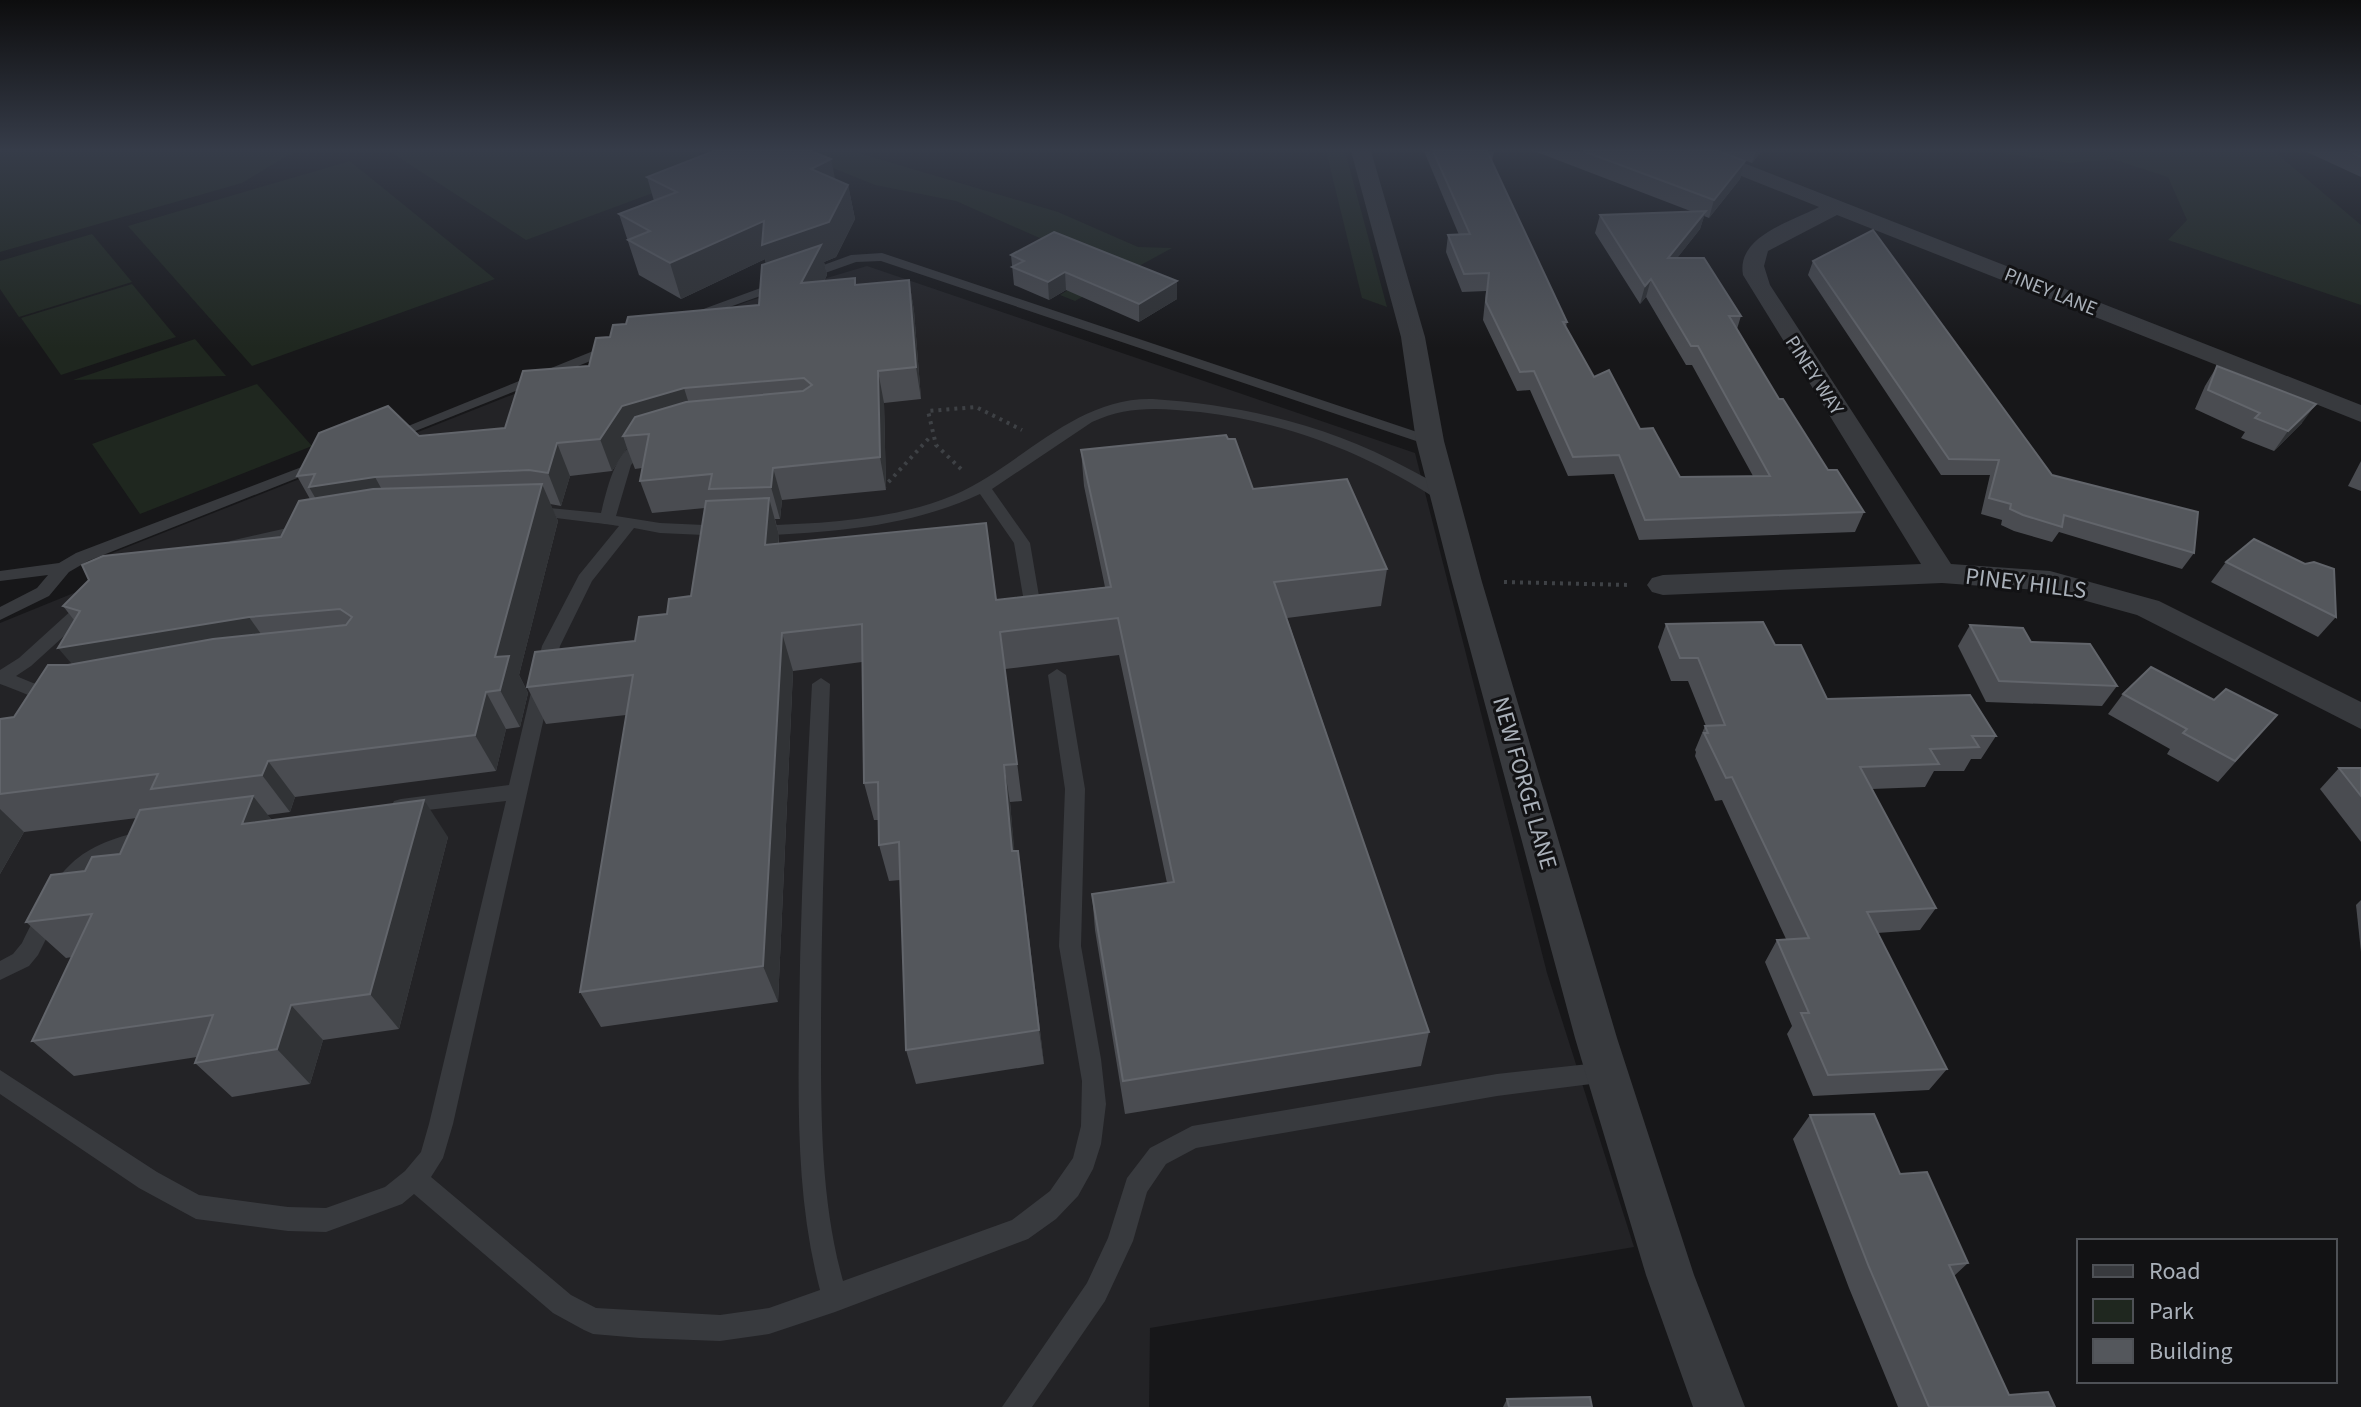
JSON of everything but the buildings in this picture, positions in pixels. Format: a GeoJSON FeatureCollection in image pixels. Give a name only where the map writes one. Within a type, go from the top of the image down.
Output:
{"type":"FeatureCollection","features":[{"type":"Feature","properties":{"kind":"street","name":"NEW FORGE LANE"},"geometry":{"type":"LineString","coordinates":[[1379,217],[1413,337],[1430,441],[1467,582],[1607,1072],[1670,1275],[1719,1407]]}},
{"type":"Feature","properties":{"kind":"street","name":"PINEY WAY"},"geometry":{"type":"LineString","coordinates":[[1817,217],[1759,247],[1753,257],[1758,285],[1942,573]]}},
{"type":"Feature","properties":{"kind":"street","name":"PINEY LANE"},"geometry":{"type":"LineString","coordinates":[[1864,217],[2361,414]]}},
{"type":"Feature","properties":{"kind":"street","name":"PINEY HILLS"},"geometry":{"type":"LineString","coordinates":[[1663,585],[1942,573],[1992,574],[2050,581],[2148,608],[2361,717]]}},
{"type":"Feature","properties":{"kind":"lane"},"geometry":{"type":"LineString","coordinates":[[674,322],[855,258],[882,257],[1430,441]]}},
{"type":"Feature","properties":{"kind":"lane"},"geometry":{"type":"LineString","coordinates":[[368,444],[630,340]]}},
{"type":"Feature","properties":{"kind":"lane"},"geometry":{"type":"LineString","coordinates":[[512,512],[572,513],[629,524],[735,532],[850,524],[917,512],[983,487],[1086,420],[1107,410],[1143,403],[1227,411],[1294,427],[1373,457],[1445,498]]}},
{"type":"Feature","properties":{"kind":"lane"},"geometry":{"type":"LineString","coordinates":[[607,519],[631,455],[639,444],[659,436]]}},
{"type":"Feature","properties":{"kind":"lane"},"geometry":{"type":"LineString","coordinates":[[0,614],[43,592],[63,568],[82,557],[339,456]]}},
{"type":"Feature","properties":{"kind":"lane"},"geometry":{"type":"LineString","coordinates":[[983,487],[1022,543],[1032,602]]}},
{"type":"Feature","properties":{"kind":"lane"},"geometry":{"type":"LineString","coordinates":[[0,1081],[148,1180],[196,1207],[288,1219],[326,1220],[393,1196],[414,1179],[431,1158],[441,1124],[535,705],[558,625],[585,579],[629,524]]}},
{"type":"Feature","properties":{"kind":"lane"},"geometry":{"type":"LineString","coordinates":[[218,550],[329,526]]}},
{"type":"Feature","properties":{"kind":"lane"},"geometry":{"type":"LineString","coordinates":[[0,576],[63,568]]}},
{"type":"Feature","properties":{"kind":"lane"},"geometry":{"type":"LineString","coordinates":[[1,677],[25,662],[103,595]]}},
{"type":"Feature","properties":{"kind":"lane"},"geometry":{"type":"LineString","coordinates":[[414,1179],[562,1304],[593,1321],[720,1328],[769,1321],[835,1299],[1019,1230],[1051,1210],[1074,1184],[1093,1126],[1092,1091],[1070,948],[1068,884],[1075,835],[1075,786],[1057,675]]}},
{"type":"Feature","properties":{"kind":"lane"},"geometry":{"type":"LineString","coordinates":[[1,677],[41,692],[79,693]]}},
{"type":"Feature","properties":{"kind":"lane"},"geometry":{"type":"LineString","coordinates":[[821,684],[810,941],[810,1114],[820,1249],[835,1299]]}},
{"type":"Feature","properties":{"kind":"lane"},"geometry":{"type":"LineString","coordinates":[[377,809],[516,792]]}},
{"type":"Feature","properties":{"kind":"lane"},"geometry":{"type":"LineString","coordinates":[[0,971],[21,960],[30,949],[62,883],[91,855],[130,841],[177,835]]}},
{"type":"Feature","properties":{"kind":"lane"},"geometry":{"type":"LineString","coordinates":[[1016,1407],[1096,1292],[1120,1241],[1136,1186],[1158,1156],[1192,1137],[1497,1085],[1607,1072]]}},
{"type":"Feature","properties":{"kind":"path"},"geometry":{"type":"LineString","coordinates":[[983,487],[943,457],[931,436],[928,411],[976,407],[1023,431]]}},
{"type":"Feature","properties":{"kind":"path"},"geometry":{"type":"LineString","coordinates":[[875,499],[925,439],[931,436]]}},
{"type":"Feature","properties":{"kind":"path"},"geometry":{"type":"LineString","coordinates":[[1467,582],[1663,585]]}},
{"type":"Feature","properties":{"kind":"shaded area"},"geometry":{"type":"Polygon","coordinates":[[[867,266],[1415,453],[1547,973],[1634,1247],[1150,1328],[1149,1407],[0,1407],[0,623],[91,586],[82,565],[749,301],[867,266]]]}},
{"type":"Feature","properties":{"kind":"green space"},"geometry":{"type":"Polygon","coordinates":[[[0,217],[124,217],[0,252],[0,217]]]}},
{"type":"Feature","properties":{"kind":"green space"},"geometry":{"type":"Polygon","coordinates":[[[160,217],[418,217],[495,279],[252,366],[128,226],[160,217]]]}},
{"type":"Feature","properties":{"kind":"green space"},"geometry":{"type":"Polygon","coordinates":[[[490,217],[589,217],[526,240],[490,217]]]}},
{"type":"Feature","properties":{"kind":"green space"},"geometry":{"type":"Polygon","coordinates":[[[991,217],[1069,217],[1138,247],[1172,248],[1075,301],[1060,295],[1068,290],[1051,243],[991,217]]]}},
{"type":"Feature","properties":{"kind":"green space"},"geometry":{"type":"Polygon","coordinates":[[[1342,217],[1363,217],[1387,307],[1362,298],[1342,217]]]}},
{"type":"Feature","properties":{"kind":"green space"},"geometry":{"type":"Polygon","coordinates":[[[2186,217],[2351,217],[2361,225],[2361,305],[2168,240],[2187,220],[2186,217]]]}},
{"type":"Feature","properties":{"kind":"green space"},"geometry":{"type":"Polygon","coordinates":[[[92,234],[132,282],[19,317],[0,289],[0,261],[92,234]]]}},
{"type":"Feature","properties":{"kind":"green space"},"geometry":{"type":"Polygon","coordinates":[[[132,284],[176,337],[61,375],[21,318],[132,284]]]}},
{"type":"Feature","properties":{"kind":"green space"},"geometry":{"type":"Polygon","coordinates":[[[195,339],[226,376],[73,380],[195,339]]]}},
{"type":"Feature","properties":{"kind":"green space"},"geometry":{"type":"Polygon","coordinates":[[[257,384],[312,446],[140,514],[92,444],[257,384]]]}}]}
